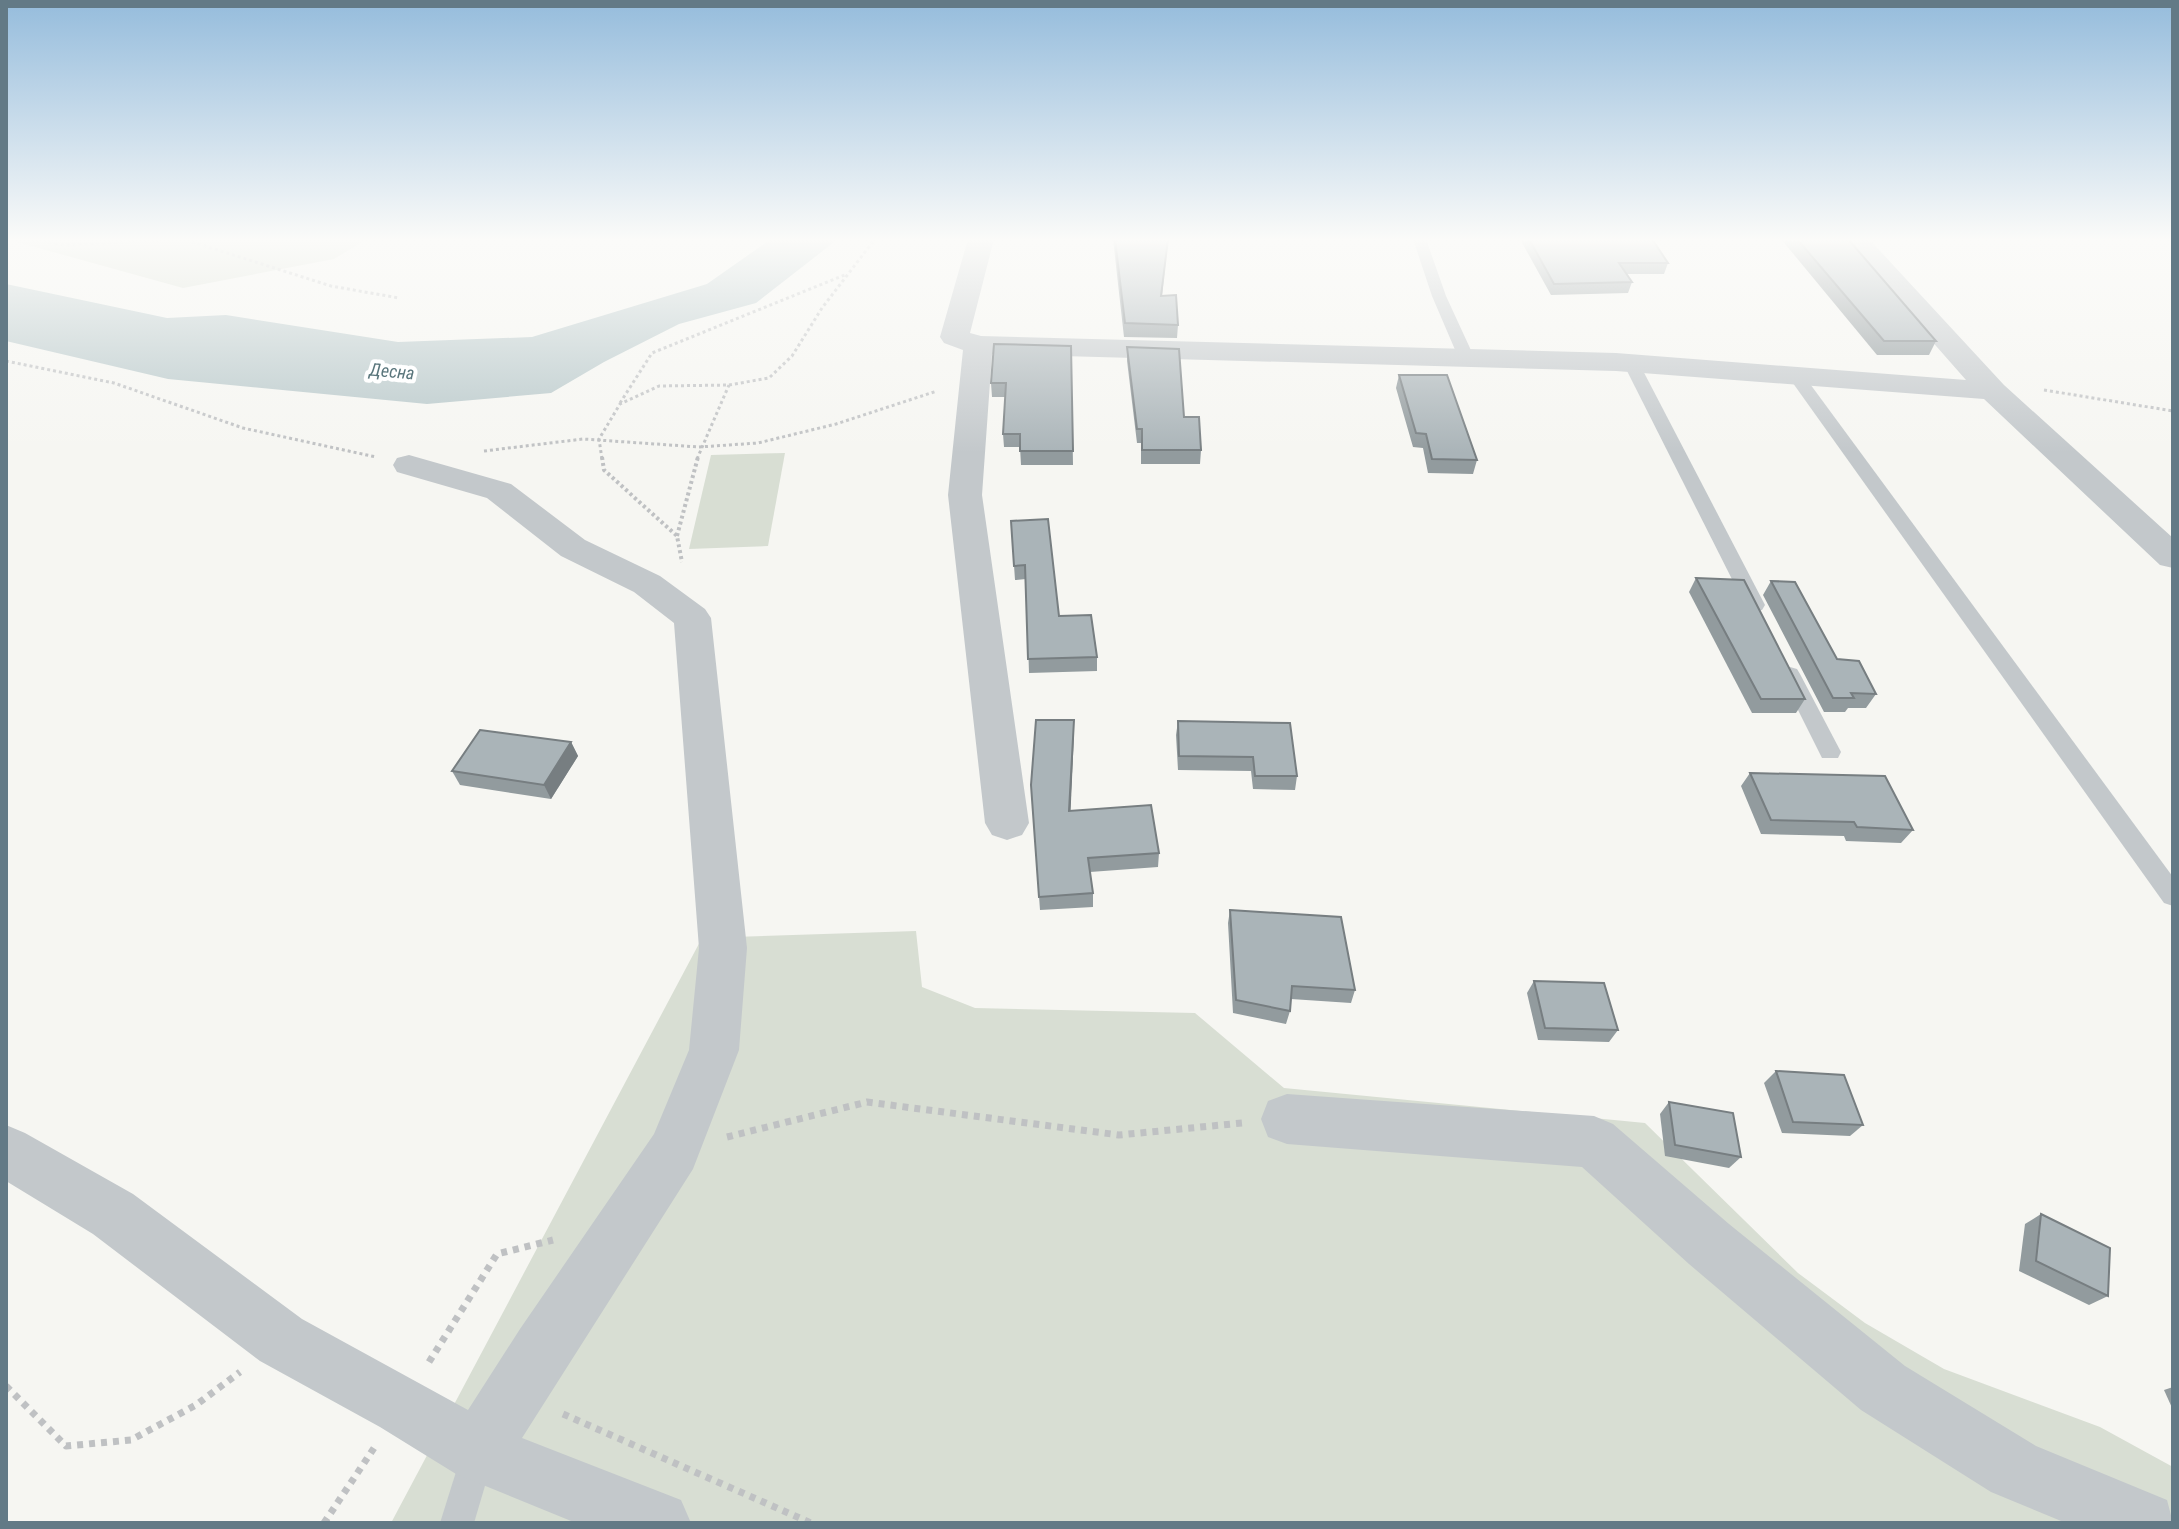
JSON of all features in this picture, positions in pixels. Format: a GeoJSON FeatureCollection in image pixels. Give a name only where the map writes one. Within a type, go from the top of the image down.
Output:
{"type":"FeatureCollection","features":[{"type":"Feature","properties":{"kind":"street"},"geometry":{"type":"LineString","coordinates":[[961,310],[954,337],[978,345],[1631,363],[1796,376],[1985,382]]}},
{"type":"Feature","properties":{"kind":"street"},"geometry":{"type":"LineString","coordinates":[[1920,310],[1985,382],[2173,557]]}},
{"type":"Feature","properties":{"kind":"street"},"geometry":{"type":"LineString","coordinates":[[978,345],[965,495],[1007,823]]}},
{"type":"Feature","properties":{"kind":"street"},"geometry":{"type":"LineString","coordinates":[[409,465],[499,491],[573,548],[647,584],[692,618],[723,948],[714,1050],[674,1151],[478,1452]]}},
{"type":"Feature","properties":{"kind":"street"},"geometry":{"type":"LineString","coordinates":[[1287,1119],[1594,1142],[1709,1244],[1883,1388],[2014,1469],[2144,1523]]}},
{"type":"Feature","properties":{"kind":"street"},"geometry":{"type":"LineString","coordinates":[[6,1151],[113,1214],[281,1340],[402,1405],[478,1452],[658,1523]]}},
{"type":"Feature","properties":{"kind":"lane"},"geometry":{"type":"LineString","coordinates":[[1445,310],[1467,359]]}},
{"type":"Feature","properties":{"kind":"lane"},"geometry":{"type":"LineString","coordinates":[[1631,363],[1766,627]]}},
{"type":"Feature","properties":{"kind":"lane"},"geometry":{"type":"LineString","coordinates":[[1796,376],[2173,896]]}},
{"type":"Feature","properties":{"kind":"lane"},"geometry":{"type":"LineString","coordinates":[[1780,655],[1830,752]]}},
{"type":"Feature","properties":{"kind":"lane"},"geometry":{"type":"LineString","coordinates":[[457,1523],[478,1452]]}},
{"type":"Feature","properties":{"kind":"path"},"geometry":{"type":"LineString","coordinates":[[677,536],[604,470],[599,439],[652,353],[757,310]]}},
{"type":"Feature","properties":{"kind":"path"},"geometry":{"type":"LineString","coordinates":[[620,404],[659,386],[729,385],[769,378],[792,356],[823,310]]}},
{"type":"Feature","properties":{"kind":"path"},"geometry":{"type":"LineString","coordinates":[[6,361],[114,383],[243,428],[409,465]]}},
{"type":"Feature","properties":{"kind":"path"},"geometry":{"type":"LineString","coordinates":[[484,451],[528,442],[599,439],[730,446],[787,436],[868,414],[976,377]]}},
{"type":"Feature","properties":{"kind":"path"},"geometry":{"type":"LineString","coordinates":[[1985,382],[2173,411]]}},
{"type":"Feature","properties":{"kind":"path"},"geometry":{"type":"LineString","coordinates":[[692,618],[677,536],[701,445],[729,385]]}},
{"type":"Feature","properties":{"kind":"path"},"geometry":{"type":"LineString","coordinates":[[674,1151],[867,1102],[1119,1135],[1287,1119]]}},
{"type":"Feature","properties":{"kind":"path"},"geometry":{"type":"LineString","coordinates":[[324,1523],[497,1254],[628,1220]]}},
{"type":"Feature","properties":{"kind":"path"},"geometry":{"type":"LineString","coordinates":[[6,1386],[66,1446],[131,1440],[196,1405],[281,1340]]}},
{"type":"Feature","properties":{"kind":"path"},"geometry":{"type":"LineString","coordinates":[[514,1393],[811,1523]]}},
{"type":"Feature","properties":{"kind":"shaded area"},"geometry":{"type":"Polygon","coordinates":[[[785,453],[768,546],[689,549],[711,455],[785,453]]]}},
{"type":"Feature","properties":{"kind":"shaded area"},"geometry":{"type":"Polygon","coordinates":[[[916,931],[922,987],[975,1008],[1195,1013],[1284,1088],[1645,1123],[1798,1273],[1865,1323],[1944,1369],[2100,1427],[2173,1467],[2173,1523],[391,1523],[702,938],[916,931]]]}},
{"type":"Feature","properties":{"kind":"water","name":"Десна"},"geometry":{"type":"Polygon","coordinates":[[[6,310],[131,310],[167,318],[226,315],[398,342],[532,337],[620,310],[729,310],[679,324],[551,393],[427,404],[168,379],[6,341],[6,310]]]}},
{"type":"Feature","properties":{"kind":"building"},"geometry":{"type":"Polygon","coordinates":[[[1123,310],[1177,310],[1178,325],[1125,323],[1123,310]]]}},
{"type":"Feature","properties":{"kind":"building"},"geometry":{"type":"Polygon","coordinates":[[[1858,310],[1910,310],[1936,341],[1884,341],[1858,310]]]}},
{"type":"Feature","properties":{"kind":"building"},"geometry":{"type":"Polygon","coordinates":[[[994,344],[1071,346],[1073,451],[1020,451],[1020,434],[1003,434],[1006,383],[991,383],[994,344]]]}},
{"type":"Feature","properties":{"kind":"building"},"geometry":{"type":"Polygon","coordinates":[[[1127,347],[1179,349],[1184,417],[1199,417],[1201,450],[1142,450],[1142,429],[1137,429],[1127,347]]]}},
{"type":"Feature","properties":{"kind":"building"},"geometry":{"type":"Polygon","coordinates":[[[1399,375],[1447,375],[1477,460],[1432,459],[1426,434],[1416,433],[1399,375]]]}},
{"type":"Feature","properties":{"kind":"building"},"geometry":{"type":"Polygon","coordinates":[[[1048,519],[1059,616],[1091,615],[1097,657],[1028,659],[1025,565],[1014,566],[1011,521],[1048,519]]]}},
{"type":"Feature","properties":{"kind":"building"},"geometry":{"type":"Polygon","coordinates":[[[1696,578],[1744,580],[1805,699],[1761,699],[1696,578]]]}},
{"type":"Feature","properties":{"kind":"building"},"geometry":{"type":"Polygon","coordinates":[[[1771,581],[1795,582],[1837,659],[1859,661],[1876,694],[1851,693],[1854,698],[1833,698],[1771,581]]]}},
{"type":"Feature","properties":{"kind":"building"},"geometry":{"type":"Polygon","coordinates":[[[1036,720],[1074,720],[1069,811],[1151,805],[1159,853],[1088,858],[1093,893],[1039,897],[1031,785],[1036,720]]]}},
{"type":"Feature","properties":{"kind":"building"},"geometry":{"type":"Polygon","coordinates":[[[1178,721],[1290,723],[1297,776],[1255,776],[1253,757],[1179,756],[1178,721]]]}},
{"type":"Feature","properties":{"kind":"building"},"geometry":{"type":"Polygon","coordinates":[[[480,730],[571,742],[544,785],[452,771],[480,730]]]}},
{"type":"Feature","properties":{"kind":"building"},"geometry":{"type":"Polygon","coordinates":[[[1750,773],[1885,776],[1913,830],[1857,827],[1854,822],[1771,820],[1750,773]]]}},
{"type":"Feature","properties":{"kind":"building"},"geometry":{"type":"Polygon","coordinates":[[[1230,910],[1341,917],[1355,990],[1292,986],[1290,1011],[1236,1000],[1230,910]]]}},
{"type":"Feature","properties":{"kind":"building"},"geometry":{"type":"Polygon","coordinates":[[[1534,981],[1604,983],[1618,1030],[1545,1028],[1534,981]]]}},
{"type":"Feature","properties":{"kind":"building"},"geometry":{"type":"Polygon","coordinates":[[[1776,1071],[1844,1075],[1863,1125],[1793,1122],[1776,1071]]]}},
{"type":"Feature","properties":{"kind":"building"},"geometry":{"type":"Polygon","coordinates":[[[1669,1102],[1733,1113],[1741,1157],[1675,1145],[1669,1102]]]}},
{"type":"Feature","properties":{"kind":"building"},"geometry":{"type":"Polygon","coordinates":[[[2041,1214],[2110,1248],[2108,1296],[2036,1261],[2041,1214]]]}}]}
